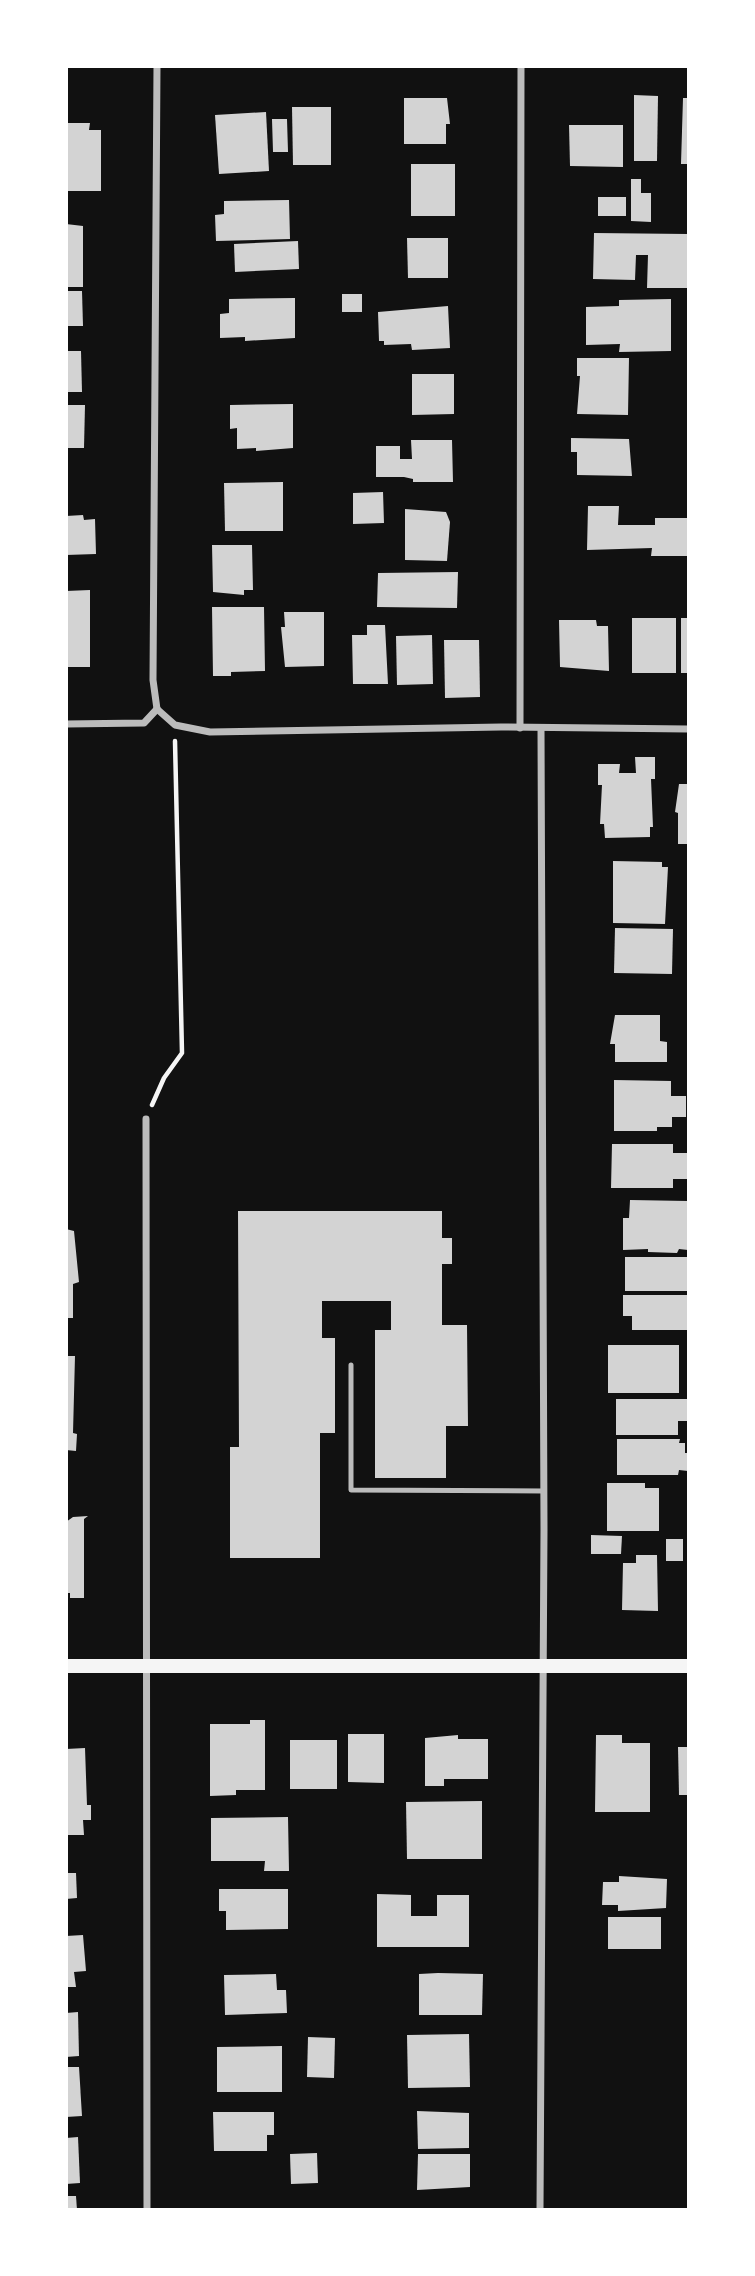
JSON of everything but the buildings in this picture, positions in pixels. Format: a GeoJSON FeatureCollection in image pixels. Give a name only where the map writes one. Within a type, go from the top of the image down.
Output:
{"type":"FeatureCollection","features":[{"type":"Feature","properties":{"kind":"main road"},"geometry":{"type":"LineString","coordinates":[[66,1666],[688,1666]]}},
{"type":"Feature","properties":{"kind":"street"},"geometry":{"type":"LineString","coordinates":[[158,66],[153,666],[157,709],[175,725],[210,732],[688,729]]}},
{"type":"Feature","properties":{"kind":"street"},"geometry":{"type":"LineString","coordinates":[[520,728],[522,66]]}},
{"type":"Feature","properties":{"kind":"street"},"geometry":{"type":"LineString","coordinates":[[66,724],[144,723],[157,709]]}},
{"type":"Feature","properties":{"kind":"street"},"geometry":{"type":"LineString","coordinates":[[540,2210],[544,1666],[541,728]]}},
{"type":"Feature","properties":{"kind":"street"},"geometry":{"type":"LineString","coordinates":[[146,1119],[147,2210]]}},
{"type":"Feature","properties":{"kind":"lane"},"geometry":{"type":"LineString","coordinates":[[351,1365],[351,1490],[544,1491]]}},
{"type":"Feature","properties":{"kind":"path"},"geometry":{"type":"LineString","coordinates":[[146,1119],[164,1078],[182,1053],[175,725]]}}]}
